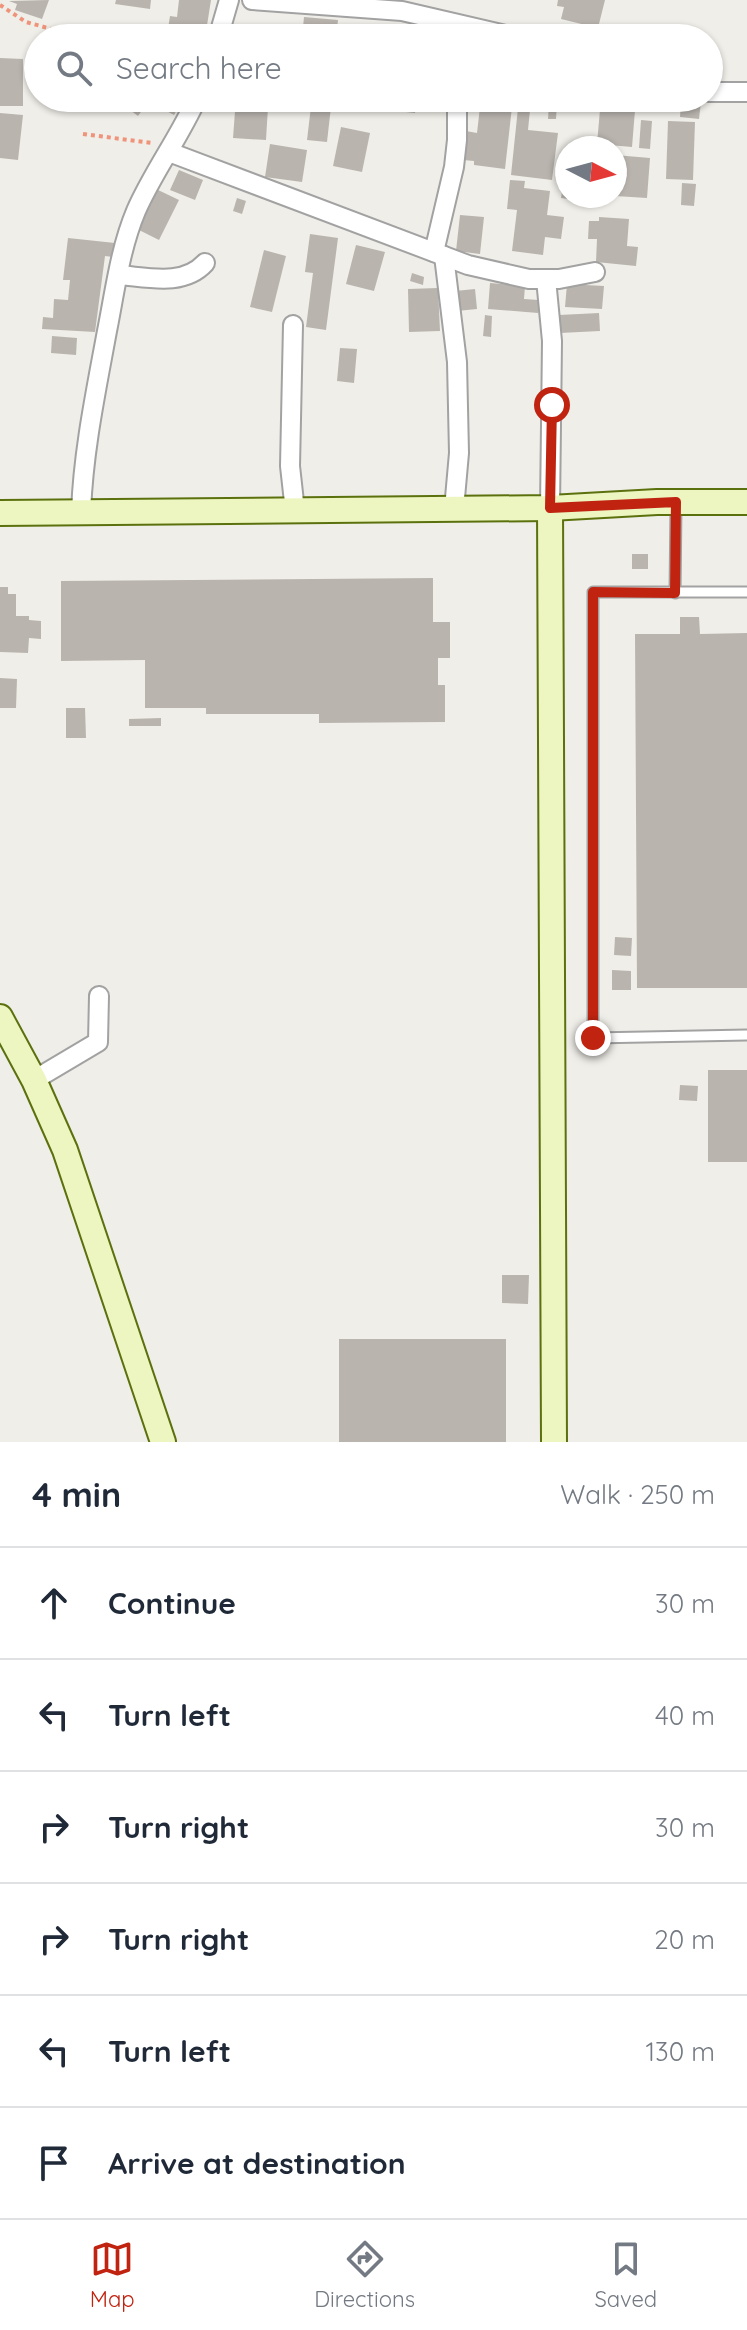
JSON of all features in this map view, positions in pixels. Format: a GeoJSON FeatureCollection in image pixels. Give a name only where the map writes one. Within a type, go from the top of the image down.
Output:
{"type":"FeatureCollection","features":[{"type":"Feature","properties":{"kind":"street"},"geometry":{"type":"LineString","coordinates":[[222,24],[229,0]]}},
{"type":"Feature","properties":{"kind":"street"},"geometry":{"type":"LineString","coordinates":[[252,0],[403,5],[448,24]]}},
{"type":"Feature","properties":{"kind":"street"},"geometry":{"type":"LineString","coordinates":[[723,92],[747,92]]}},
{"type":"Feature","properties":{"kind":"street"},"geometry":{"type":"LineString","coordinates":[[81,513],[93,405],[118,275],[135,213],[190,112]]}},
{"type":"Feature","properties":{"kind":"street"},"geometry":{"type":"LineString","coordinates":[[454,509],[459,453],[457,362],[439,254],[454,167],[457,112]]}},
{"type":"Feature","properties":{"kind":"street"},"geometry":{"type":"LineString","coordinates":[[171,149],[439,254],[503,275],[559,279],[595,272]]}},
{"type":"Feature","properties":{"kind":"street"},"geometry":{"type":"LineString","coordinates":[[118,275],[176,279],[196,273],[205,263]]}},
{"type":"Feature","properties":{"kind":"street"},"geometry":{"type":"LineString","coordinates":[[546,279],[552,341],[554,1442]]}},
{"type":"Feature","properties":{"kind":"street"},"geometry":{"type":"LineString","coordinates":[[293,325],[290,466],[295,511]]}},
{"type":"Feature","properties":{"kind":"street"},"geometry":{"type":"LineString","coordinates":[[0,513],[550,508],[747,502]]}},
{"type":"Feature","properties":{"kind":"street"},"geometry":{"type":"LineString","coordinates":[[34,1080],[98,1042],[99,996]]}},
{"type":"Feature","properties":{"kind":"street"},"geometry":{"type":"LineString","coordinates":[[0,1017],[34,1080],[65,1150],[163,1442]]}},
{"type":"Feature","properties":{"kind":"lane"},"geometry":{"type":"LineString","coordinates":[[675,593],[676,502]]}},
{"type":"Feature","properties":{"kind":"lane"},"geometry":{"type":"LineString","coordinates":[[747,592],[593,592],[593,1038],[747,1035]]}},
{"type":"Feature","properties":{"kind":"path"},"geometry":{"type":"LineString","coordinates":[[0,5],[33,24]]}},
{"type":"Feature","properties":{"kind":"path"},"geometry":{"type":"LineString","coordinates":[[83,134],[171,149]]}},
{"type":"Feature","properties":{"kind":"building"},"geometry":{"type":"Polygon","coordinates":[[[49,0],[42,19],[15,10],[17,4],[9,1],[49,0]]]}},
{"type":"Feature","properties":{"kind":"building"},"geometry":{"type":"Polygon","coordinates":[[[116,0],[151,0],[150,9],[115,4],[116,0]]]}},
{"type":"Feature","properties":{"kind":"building"},"geometry":{"type":"Polygon","coordinates":[[[179,0],[211,0],[207,24],[169,24],[170,16],[177,17],[179,0]]]}},
{"type":"Feature","properties":{"kind":"building"},"geometry":{"type":"Polygon","coordinates":[[[558,0],[605,0],[599,24],[561,19],[564,7],[557,6],[558,0]]]}},
{"type":"Feature","properties":{"kind":"building"},"geometry":{"type":"Polygon","coordinates":[[[304,17],[338,20],[338,24],[303,24],[304,17]]]}},
{"type":"Feature","properties":{"kind":"building"},"geometry":{"type":"Polygon","coordinates":[[[0,58],[23,59],[23,106],[0,106],[0,58]]]}},
{"type":"Feature","properties":{"kind":"building"},"geometry":{"type":"Polygon","coordinates":[[[235,112],[268,112],[266,140],[233,138],[235,112]]]}},
{"type":"Feature","properties":{"kind":"building"},"geometry":{"type":"Polygon","coordinates":[[[310,112],[330,112],[327,142],[307,140],[310,112]]]}},
{"type":"Feature","properties":{"kind":"building"},"geometry":{"type":"Polygon","coordinates":[[[479,112],[511,112],[505,169],[474,165],[474,161],[463,160],[466,131],[477,133],[479,112]]]}},
{"type":"Feature","properties":{"kind":"building"},"geometry":{"type":"Polygon","coordinates":[[[518,112],[530,112],[528,130],[558,133],[555,136],[552,180],[511,175],[518,112]]]}},
{"type":"Feature","properties":{"kind":"building"},"geometry":{"type":"Polygon","coordinates":[[[548,112],[556,112],[556,119],[548,119],[548,112]]]}},
{"type":"Feature","properties":{"kind":"building"},"geometry":{"type":"Polygon","coordinates":[[[600,112],[635,112],[632,147],[627,147],[627,136],[598,136],[600,112]]]}},
{"type":"Feature","properties":{"kind":"building"},"geometry":{"type":"Polygon","coordinates":[[[680,112],[700,112],[699,119],[680,117],[680,112]]]}},
{"type":"Feature","properties":{"kind":"building"},"geometry":{"type":"Polygon","coordinates":[[[0,113],[23,115],[18,160],[0,158],[0,113]]]}},
{"type":"Feature","properties":{"kind":"building"},"geometry":{"type":"Polygon","coordinates":[[[641,120],[652,121],[650,149],[639,148],[641,120]]]}},
{"type":"Feature","properties":{"kind":"building"},"geometry":{"type":"Polygon","coordinates":[[[668,121],[695,122],[693,180],[666,179],[668,121]]]}},
{"type":"Feature","properties":{"kind":"building"},"geometry":{"type":"Polygon","coordinates":[[[341,127],[370,133],[362,172],[333,166],[341,127]]]}},
{"type":"Feature","properties":{"kind":"building"},"geometry":{"type":"Polygon","coordinates":[[[270,144],[307,150],[302,182],[265,177],[270,144]]]}},
{"type":"Feature","properties":{"kind":"building"},"geometry":{"type":"Polygon","coordinates":[[[627,156],[650,158],[647,198],[627,197],[627,156]]]}},
{"type":"Feature","properties":{"kind":"building"},"geometry":{"type":"Polygon","coordinates":[[[179,170],[203,180],[195,200],[170,190],[179,170]]]}},
{"type":"Feature","properties":{"kind":"building"},"geometry":{"type":"Polygon","coordinates":[[[510,180],[525,181],[524,188],[550,191],[547,215],[564,217],[561,239],[545,237],[543,255],[512,251],[517,210],[507,209],[510,180]]]}},
{"type":"Feature","properties":{"kind":"building"},"geometry":{"type":"Polygon","coordinates":[[[682,183],[696,184],[694,206],[681,205],[682,183]]]}},
{"type":"Feature","properties":{"kind":"building"},"geometry":{"type":"Polygon","coordinates":[[[156,189],[179,200],[159,240],[137,229],[156,189]]]}},
{"type":"Feature","properties":{"kind":"building"},"geometry":{"type":"Polygon","coordinates":[[[237,198],[246,201],[242,214],[233,211],[237,198]]]}},
{"type":"Feature","properties":{"kind":"building"},"geometry":{"type":"Polygon","coordinates":[[[460,215],[484,217],[480,254],[456,251],[460,215]]]}},
{"type":"Feature","properties":{"kind":"building"},"geometry":{"type":"Polygon","coordinates":[[[599,217],[629,219],[627,246],[638,247],[636,266],[596,262],[597,239],[588,239],[589,221],[599,221],[599,217]]]}},
{"type":"Feature","properties":{"kind":"building"},"geometry":{"type":"Polygon","coordinates":[[[310,234],[338,238],[326,330],[306,327],[313,273],[305,272],[310,234]]]}},
{"type":"Feature","properties":{"kind":"building"},"geometry":{"type":"Polygon","coordinates":[[[68,238],[115,243],[113,257],[105,256],[95,332],[42,329],[43,317],[53,318],[54,299],[68,300],[70,280],[63,280],[68,238]]]}},
{"type":"Feature","properties":{"kind":"building"},"geometry":{"type":"Polygon","coordinates":[[[356,245],[385,252],[374,291],[346,284],[356,245]]]}},
{"type":"Feature","properties":{"kind":"building"},"geometry":{"type":"Polygon","coordinates":[[[264,250],[286,256],[272,312],[250,307],[264,250]]]}},
{"type":"Feature","properties":{"kind":"building"},"geometry":{"type":"Polygon","coordinates":[[[412,273],[424,277],[423,285],[410,281],[412,273]]]}},
{"type":"Feature","properties":{"kind":"building"},"geometry":{"type":"Polygon","coordinates":[[[490,283],[525,286],[524,299],[539,300],[538,313],[488,309],[490,283]]]}},
{"type":"Feature","properties":{"kind":"building"},"geometry":{"type":"Polygon","coordinates":[[[567,284],[604,286],[602,309],[565,307],[567,284]]]}},
{"type":"Feature","properties":{"kind":"building"},"geometry":{"type":"Polygon","coordinates":[[[438,288],[440,331],[409,332],[408,289],[438,288]]]}},
{"type":"Feature","properties":{"kind":"building"},"geometry":{"type":"Polygon","coordinates":[[[475,289],[477,309],[457,311],[455,291],[475,289]]]}},
{"type":"Feature","properties":{"kind":"building"},"geometry":{"type":"Polygon","coordinates":[[[599,313],[600,331],[560,333],[559,315],[599,313]]]}},
{"type":"Feature","properties":{"kind":"building"},"geometry":{"type":"Polygon","coordinates":[[[485,315],[492,316],[491,337],[483,336],[485,315]]]}},
{"type":"Feature","properties":{"kind":"building"},"geometry":{"type":"Polygon","coordinates":[[[52,336],[77,338],[76,355],[51,353],[52,336]]]}},
{"type":"Feature","properties":{"kind":"building"},"geometry":{"type":"Polygon","coordinates":[[[340,348],[357,349],[354,383],[337,381],[340,348]]]}},
{"type":"Feature","properties":{"kind":"building"},"geometry":{"type":"Polygon","coordinates":[[[632,554],[648,554],[648,569],[632,569],[632,554]]]}},
{"type":"Feature","properties":{"kind":"building"},"geometry":{"type":"Polygon","coordinates":[[[433,578],[433,622],[450,622],[450,658],[438,658],[438,685],[445,685],[445,722],[319,723],[319,714],[206,714],[206,708],[145,708],[145,660],[61,661],[61,581],[433,578]]]}},
{"type":"Feature","properties":{"kind":"building"},"geometry":{"type":"Polygon","coordinates":[[[0,587],[8,587],[8,594],[16,594],[16,616],[29,616],[29,620],[41,621],[41,639],[29,638],[28,653],[0,652],[0,587]]]}},
{"type":"Feature","properties":{"kind":"building"},"geometry":{"type":"Polygon","coordinates":[[[680,617],[699,617],[700,634],[747,633],[747,988],[637,988],[635,634],[680,634],[680,617]]]}},
{"type":"Feature","properties":{"kind":"building"},"geometry":{"type":"Polygon","coordinates":[[[0,678],[17,679],[16,708],[0,708],[0,678]]]}},
{"type":"Feature","properties":{"kind":"building"},"geometry":{"type":"Polygon","coordinates":[[[66,708],[85,708],[86,738],[66,738],[66,708]]]}},
{"type":"Feature","properties":{"kind":"building"},"geometry":{"type":"Polygon","coordinates":[[[161,718],[161,726],[129,726],[129,719],[161,718]]]}},
{"type":"Feature","properties":{"kind":"building"},"geometry":{"type":"Polygon","coordinates":[[[615,937],[632,938],[631,956],[614,955],[615,937]]]}},
{"type":"Feature","properties":{"kind":"building"},"geometry":{"type":"Polygon","coordinates":[[[612,970],[631,971],[631,990],[612,990],[612,970]]]}},
{"type":"Feature","properties":{"kind":"building"},"geometry":{"type":"Polygon","coordinates":[[[708,1070],[747,1070],[747,1162],[708,1162],[708,1070]]]}},
{"type":"Feature","properties":{"kind":"building"},"geometry":{"type":"Polygon","coordinates":[[[680,1085],[698,1086],[697,1101],[679,1100],[680,1085]]]}},
{"type":"Feature","properties":{"kind":"building"},"geometry":{"type":"Polygon","coordinates":[[[502,1275],[529,1275],[528,1304],[502,1303],[502,1275]]]}},
{"type":"Feature","properties":{"kind":"building"},"geometry":{"type":"Polygon","coordinates":[[[339,1339],[506,1339],[506,1442],[339,1442],[339,1339]]]}},
{"type":"Feature","properties":{"kind":"route"},"geometry":{"type":"LineString","coordinates":[[552,405],[550,508],[676,502],[675,593],[593,592],[593,1038]]}}]}
